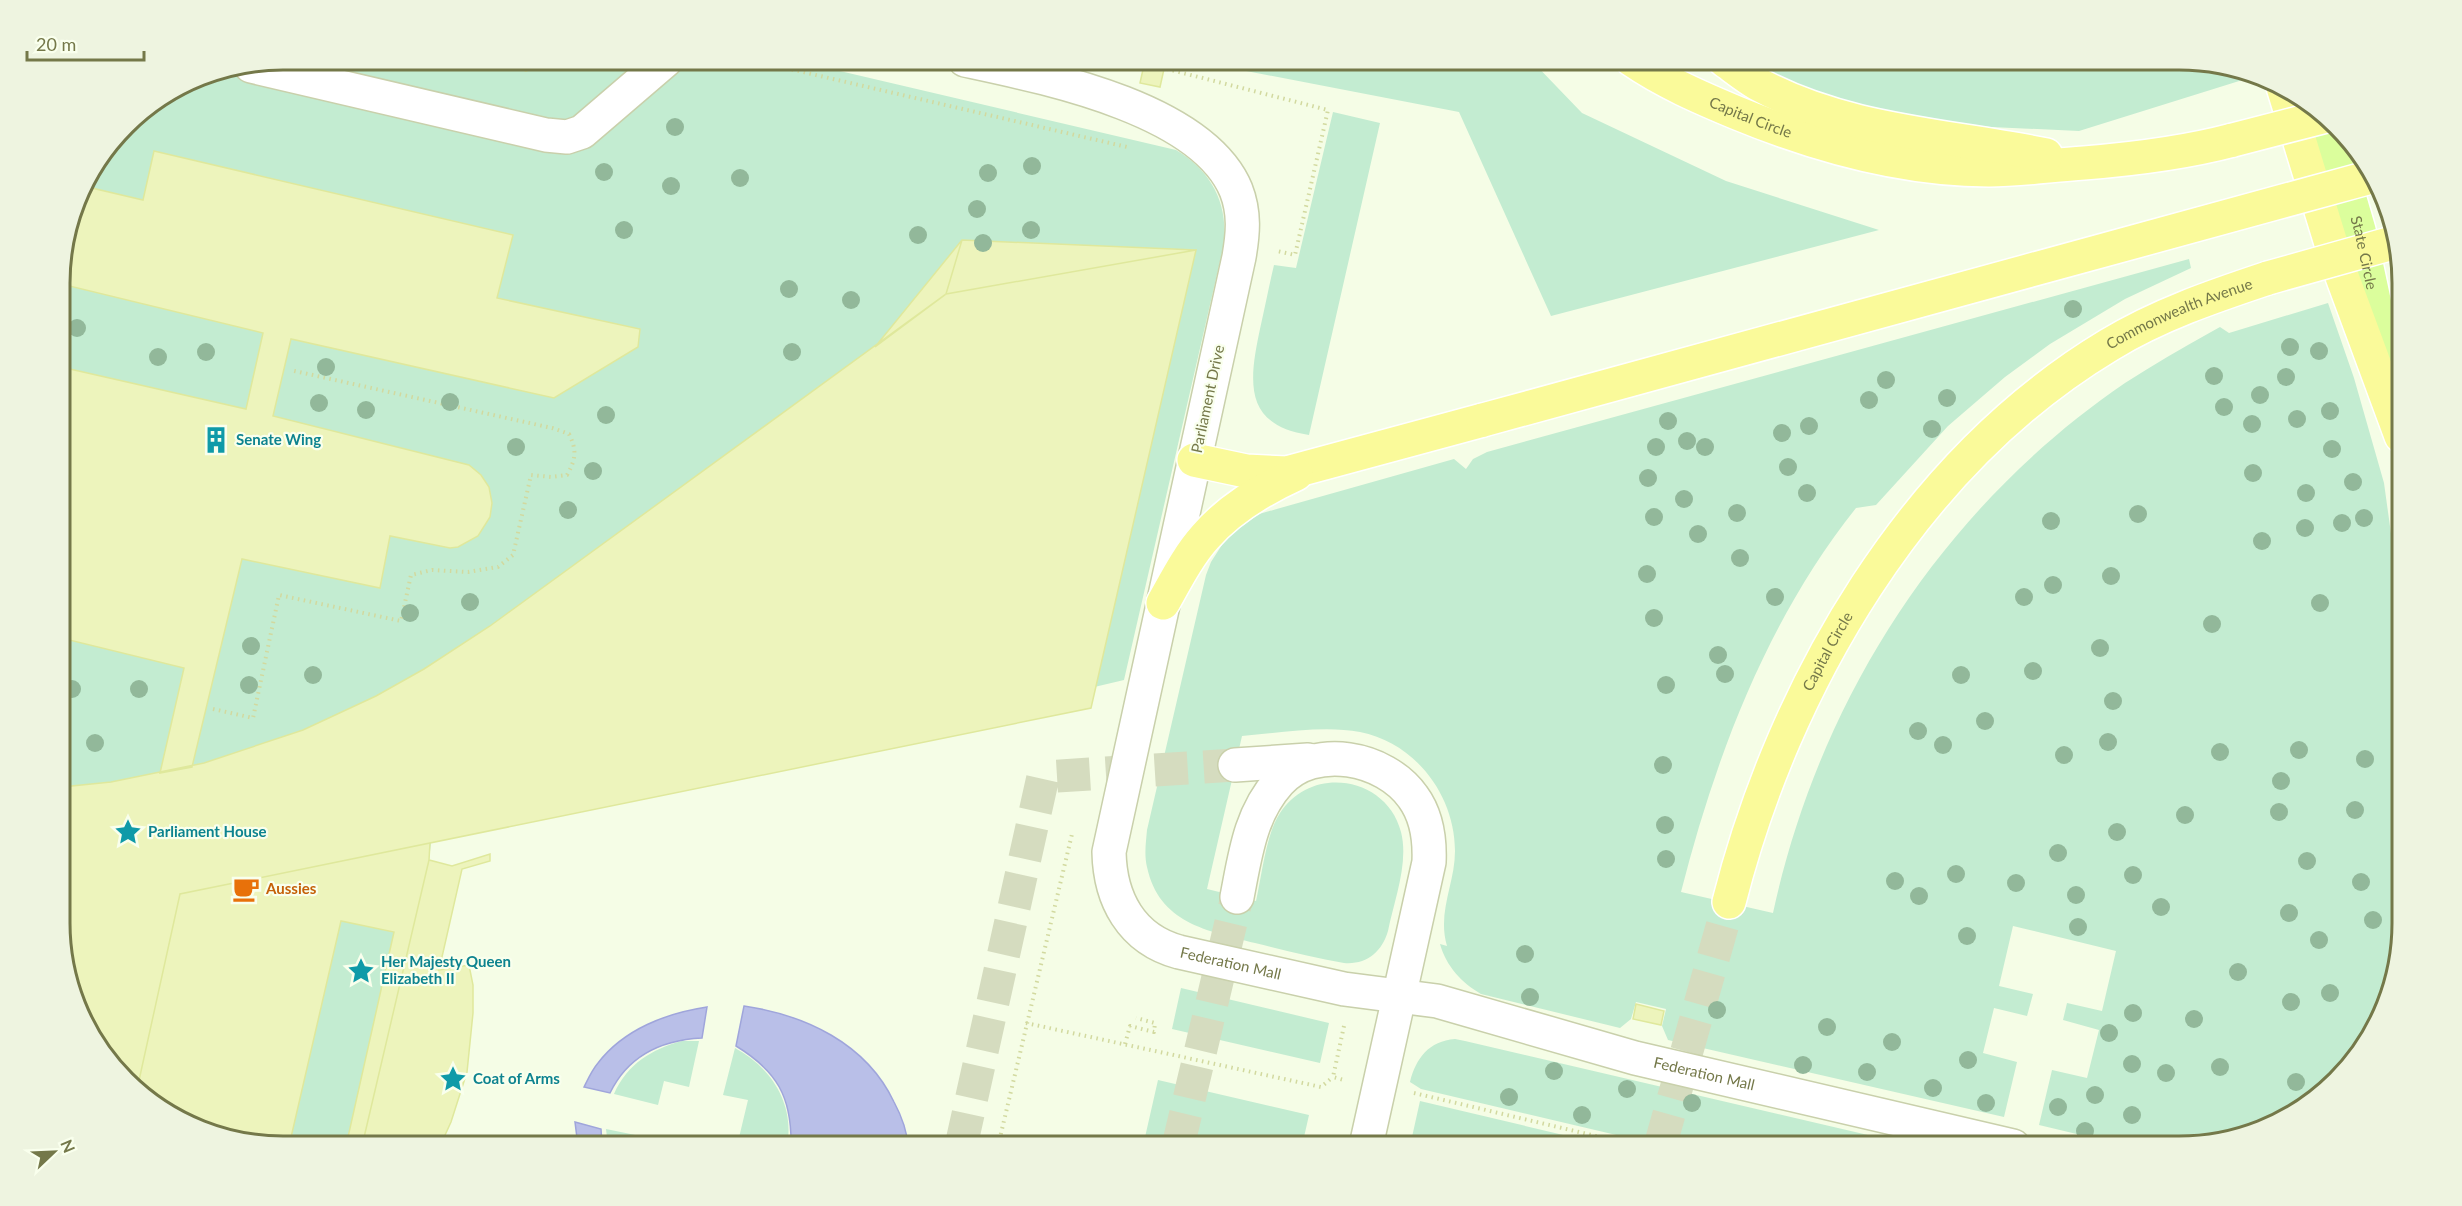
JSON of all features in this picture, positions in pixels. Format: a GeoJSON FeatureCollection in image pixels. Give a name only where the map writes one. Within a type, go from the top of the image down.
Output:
{"type":"FeatureCollection","features":[{"type":"Feature","properties":{"kind":"highway","name":"Capital Circle"},"geometry":{"type":"LineString","coordinates":[[1650,70],[1704,99],[1768,126],[1877,158],[1954,169],[1989,170],[2034,169],[2083,163]]}},
{"type":"Feature","properties":{"kind":"highway"},"geometry":{"type":"LineString","coordinates":[[1739,70],[1758,83],[1824,112],[1911,134],[2002,146],[2083,163],[2180,152],[2233,141],[2314,119]]}},
{"type":"Feature","properties":{"kind":"highway"},"geometry":{"type":"LineString","coordinates":[[2287,100],[2337,263],[2392,412]]}},
{"type":"Feature","properties":{"kind":"highway"},"geometry":{"type":"LineString","coordinates":[[1194,460],[1246,471],[1275,474],[1317,466],[2364,179]]}},
{"type":"Feature","properties":{"kind":"highway","name":"Commonwealth Avenue"},"geometry":{"type":"LineString","coordinates":[[1989,437],[2034,399],[2110,344],[2192,306],[2268,278],[2388,244]]}},
{"type":"Feature","properties":{"kind":"highway","name":"Capital Circle"},"geometry":{"type":"LineString","coordinates":[[1729,902],[1776,758],[1809,684],[1855,603],[1888,555],[1952,477],[1989,437]]}},
{"type":"Feature","properties":{"kind":"highway"},"geometry":{"type":"LineString","coordinates":[[1163,603],[1195,550],[1219,522],[1264,490],[1317,466]]}},
{"type":"Feature","properties":{"kind":"main road","name":"State Circle"},"geometry":{"type":"LineString","coordinates":[[2332,136],[2359,230],[2392,385]]}},
{"type":"Feature","properties":{"kind":"street"},"geometry":{"type":"LineString","coordinates":[[272,71],[561,137],[578,134],[587,128],[654,70]]}},
{"type":"Feature","properties":{"kind":"street","name":"Parliament Drive"},"geometry":{"type":"LineString","coordinates":[[1004,70],[1101,95],[1165,122],[1206,149],[1224,170],[1235,188],[1242,213],[1242,236],[1109,852],[1114,890],[1124,910]]}},
{"type":"Feature","properties":{"kind":"street"},"geometry":{"type":"LineString","coordinates":[[1235,765],[1320,760],[1358,762],[1392,776],[1408,790],[1420,808],[1428,840],[1429,862],[1368,1136]]}},
{"type":"Feature","properties":{"kind":"street"},"geometry":{"type":"LineString","coordinates":[[1237,897],[1249,838],[1257,815],[1271,792],[1285,776],[1320,760]]}},
{"type":"Feature","properties":{"kind":"street"},"geometry":{"type":"LineString","coordinates":[[1348,990],[1379,970],[1393,951],[1418,890],[1428,840]]}},
{"type":"Feature","properties":{"kind":"street","name":"Federation Mall"},"geometry":{"type":"LineString","coordinates":[[1124,910],[1149,940],[1167,948],[1348,990],[1437,1001],[1635,1058],[1970,1136]]}},
{"type":"Feature","properties":{"kind":"path"},"geometry":{"type":"LineString","coordinates":[[794,70],[1133,149]]}},
{"type":"Feature","properties":{"kind":"path"},"geometry":{"type":"LineString","coordinates":[[1171,70],[1328,110],[1295,255],[1280,252]]}},
{"type":"Feature","properties":{"kind":"path"},"geometry":{"type":"LineString","coordinates":[[1093,139],[1094,130]]}},
{"type":"Feature","properties":{"kind":"path"},"geometry":{"type":"LineString","coordinates":[[213,709],[252,718],[279,595],[401,621],[411,575],[432,570],[468,572],[498,567],[513,555],[531,475],[550,477],[567,475],[575,461],[576,447],[569,434],[552,428],[290,370]]}},
{"type":"Feature","properties":{"kind":"path"},"geometry":{"type":"LineString","coordinates":[[1000,1136],[1073,830]]}},
{"type":"Feature","properties":{"kind":"path"},"geometry":{"type":"LineString","coordinates":[[1125,1044],[1130,1026],[1154,1032],[1155,1023],[1136,1018]]}},
{"type":"Feature","properties":{"kind":"path"},"geometry":{"type":"LineString","coordinates":[[1026,1023],[1322,1087],[1333,1077]]}},
{"type":"Feature","properties":{"kind":"path"},"geometry":{"type":"LineString","coordinates":[[1414,1094],[1595,1136]]}},
{"type":"Feature","properties":{"kind":"green space"},"geometry":{"type":"Polygon","coordinates":[[[284,70],[637,70],[668,77],[676,70],[836,70],[1176,150],[1200,168],[1216,191],[1221,204],[1224,218],[1223,248],[1124,680],[431,843],[429,860],[363,1136],[256,1134],[228,1128],[189,1114],[165,1100],[143,1083],[123,1063],[106,1041],[92,1017],[78,978],[72,950],[70,922],[71,270],[78,228],[92,189],[106,165],[123,143],[143,123],[165,106],[189,92],[228,78],[256,72],[284,70]]]}},
{"type":"Feature","properties":{"kind":"green space"},"geometry":{"type":"Polygon","coordinates":[[[1241,70],[1541,70],[1582,113],[1726,181],[1879,230],[1551,316],[1459,112],[1241,70]]]}},
{"type":"Feature","properties":{"kind":"green space"},"geometry":{"type":"Polygon","coordinates":[[[1758,70],[2178,70],[2206,72],[2241,80],[2079,131],[1883,122],[1758,70]]]}},
{"type":"Feature","properties":{"kind":"green space"},"geometry":{"type":"Polygon","coordinates":[[[1333,112],[1380,123],[1309,435],[1287,430],[1272,422],[1262,411],[1253,383],[1254,366],[1274,265],[1296,268],[1333,112]]]}},
{"type":"Feature","properties":{"kind":"green space"},"geometry":{"type":"Polygon","coordinates":[[[2189,259],[2191,268],[2125,299],[2050,344],[2005,377],[1948,426],[1876,505],[1856,508],[1824,551],[1796,596],[1748,691],[1711,790],[1681,892],[1773,913],[1794,834],[1822,757],[1857,684],[1898,614],[1946,549],[2000,488],[2060,433],[2125,383],[2220,327],[2229,333],[2328,303],[2354,378],[2384,483],[2392,541],[2392,922],[2390,950],[2380,991],[2370,1017],[2356,1041],[2319,1083],[2297,1100],[2273,1114],[2247,1124],[2206,1134],[2085,1136],[2039,1125],[2052,1070],[2087,1078],[2099,1030],[2063,1020],[2067,1003],[2102,1011],[2116,951],[2013,926],[1999,986],[2033,994],[2027,1016],[1994,1008],[1983,1053],[2017,1062],[2004,1117],[1668,1040],[1662,1026],[1666,1009],[1636,1002],[1631,1019],[1620,1028],[1481,994],[1467,985],[1456,973],[1446,960],[1440,944],[1447,946],[1444,921],[1455,851],[1448,811],[1440,792],[1415,760],[1398,748],[1380,738],[1346,730],[1317,729],[1242,736],[1207,889],[1256,901],[1271,832],[1280,813],[1294,797],[1310,788],[1329,783],[1347,784],[1365,789],[1381,799],[1393,813],[1403,844],[1400,882],[1388,931],[1377,951],[1359,962],[1344,963],[1220,934],[1188,921],[1174,912],[1162,901],[1153,886],[1145,853],[1147,830],[1206,575],[1211,562],[1227,537],[1259,514],[1454,459],[1466,469],[1473,459],[1487,452],[2189,259]]]}},
{"type":"Feature","properties":{"kind":"green space"},"geometry":{"type":"Polygon","coordinates":[[[1181,988],[1329,1023],[1320,1063],[1172,1029],[1181,988]]]}},
{"type":"Feature","properties":{"kind":"green space"},"geometry":{"type":"Polygon","coordinates":[[[1455,1039],[1872,1136],[1621,1136],[1421,1089],[1410,1082],[1416,1065],[1425,1052],[1446,1040],[1455,1039]]]}},
{"type":"Feature","properties":{"kind":"green space"},"geometry":{"type":"Polygon","coordinates":[[[682,1041],[699,1041],[689,1087],[664,1081],[658,1105],[614,1094],[619,1083],[633,1066],[651,1053],[682,1041]]]}},
{"type":"Feature","properties":{"kind":"green space"},"geometry":{"type":"Polygon","coordinates":[[[735,1048],[759,1065],[778,1088],[784,1102],[788,1136],[739,1136],[748,1100],[723,1095],[735,1048]]]}},
{"type":"Feature","properties":{"kind":"green space"},"geometry":{"type":"Polygon","coordinates":[[[1158,1080],[1309,1115],[1304,1136],[1145,1136],[1158,1080]]]}},
{"type":"Feature","properties":{"kind":"green space"},"geometry":{"type":"Polygon","coordinates":[[[1420,1101],[1568,1136],[1412,1136],[1420,1101]]]}},
{"type":"Feature","properties":{"kind":"green space"},"geometry":{"type":"Polygon","coordinates":[[[606,1129],[640,1136],[607,1136],[606,1129]]]}},
{"type":"Feature","properties":{"kind":"water"},"geometry":{"type":"Polygon","coordinates":[[[744,1006],[789,1016],[831,1035],[867,1063],[882,1081],[894,1102],[906,1136],[791,1136],[789,1113],[779,1087],[762,1065],[736,1046],[744,1006]]]}},
{"type":"Feature","properties":{"kind":"water"},"geometry":{"type":"Polygon","coordinates":[[[707,1007],[702,1038],[673,1042],[648,1052],[626,1069],[610,1093],[584,1087],[594,1069],[609,1051],[633,1032],[662,1018],[707,1007]]]}},
{"type":"Feature","properties":{"kind":"water"},"geometry":{"type":"Polygon","coordinates":[[[575,1122],[601,1129],[601,1136],[577,1136],[575,1122]]]}},
{"type":"Feature","properties":{"kind":"building"},"geometry":{"type":"Polygon","coordinates":[[[1143,70],[1164,70],[1160,87],[1140,83],[1143,70]]]}},
{"type":"Feature","properties":{"kind":"building","name":"Senate Wing"},"geometry":{"type":"Polygon","coordinates":[[[154,151],[513,235],[497,298],[640,329],[638,347],[554,398],[291,339],[273,416],[469,465],[481,475],[489,487],[492,503],[490,517],[478,536],[458,547],[450,548],[390,536],[380,588],[242,559],[192,767],[160,773],[184,668],[70,640],[71,369],[246,409],[263,333],[71,286],[72,256],[78,228],[92,188],[143,200],[154,151]]]}},
{"type":"Feature","properties":{"kind":"building"},"geometry":{"type":"Polygon","coordinates":[[[962,240],[1196,250],[946,294],[962,240]]]}},
{"type":"Feature","properties":{"kind":"building"},"geometry":{"type":"Polygon","coordinates":[[[962,240],[946,294],[875,347],[962,240]]]}},
{"type":"Feature","properties":{"kind":"building"},"geometry":{"type":"Polygon","coordinates":[[[1196,250],[1091,708],[180,894],[139,1079],[123,1063],[106,1041],[92,1017],[78,978],[72,950],[70,786],[111,782],[204,763],[303,730],[376,696],[424,669],[490,626],[946,294],[1196,250]]]}},
{"type":"Feature","properties":{"kind":"building"},"geometry":{"type":"Polygon","coordinates":[[[430,843],[429,860],[364,1136],[348,1136],[394,932],[341,921],[291,1136],[256,1134],[228,1128],[189,1114],[165,1100],[139,1079],[180,894],[430,843]]]}},
{"type":"Feature","properties":{"kind":"building"},"geometry":{"type":"Polygon","coordinates":[[[490,854],[490,861],[462,869],[439,970],[469,965],[473,985],[473,1013],[467,1072],[451,1122],[445,1136],[364,1136],[429,860],[452,866],[490,854]]]}},
{"type":"Feature","properties":{"kind":"building"},"geometry":{"type":"Polygon","coordinates":[[[1636,1004],[1664,1011],[1661,1025],[1633,1019],[1636,1004]]]}},
{"type":"Feature","properties":{"kind":"tunnel"},"geometry":{"type":"LineString","coordinates":[[963,1136],[1043,777],[1235,765]]}},
{"type":"Feature","properties":{"kind":"tunnel"},"geometry":{"type":"LineString","coordinates":[[1180,1136],[1237,897]]}},
{"type":"Feature","properties":{"kind":"tunnel"},"geometry":{"type":"LineString","coordinates":[[1663,1136],[1729,902]]}},
{"type":"Feature","properties":{"kind":"place","name":"Senate Wing"},"geometry":{"type":"Point","coordinates":[216,440]}},
{"type":"Feature","properties":{"kind":"place","name":"Parliament House"},"geometry":{"type":"Point","coordinates":[128,832]}},
{"type":"Feature","properties":{"kind":"place","name":"Aussies"},"geometry":{"type":"Point","coordinates":[246,889]}},
{"type":"Feature","properties":{"kind":"place","name":"Her Majesty Queen Elizabeth II"},"geometry":{"type":"Point","coordinates":[361,971]}},
{"type":"Feature","properties":{"kind":"place","name":"Coat of Arms"},"geometry":{"type":"Point","coordinates":[453,1079]}}]}
